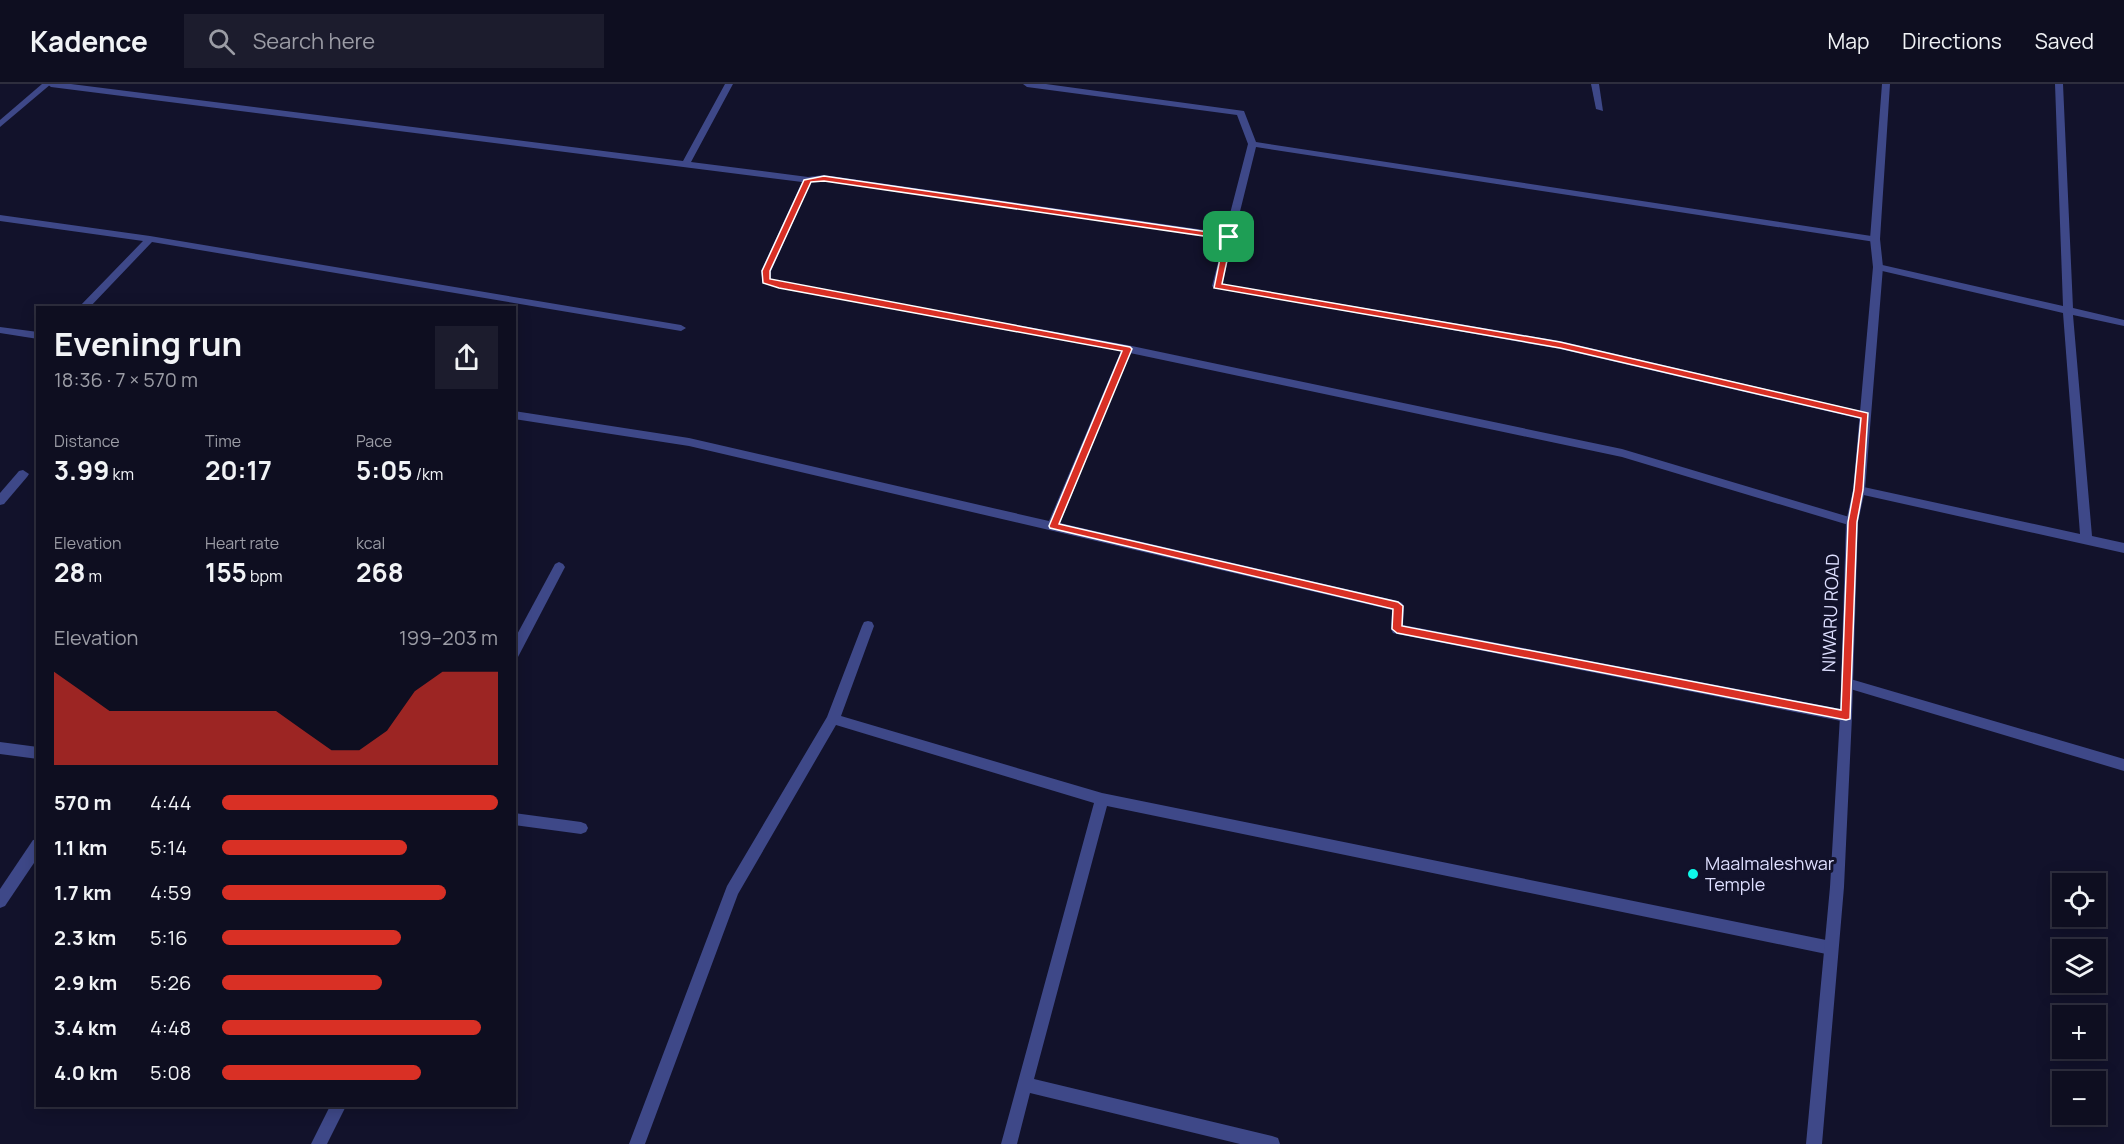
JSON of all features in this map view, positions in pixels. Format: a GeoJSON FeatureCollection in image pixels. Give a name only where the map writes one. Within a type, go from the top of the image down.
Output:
{"type":"FeatureCollection","features":[{"type":"Feature","properties":{"kind":"street"},"geometry":{"type":"LineString","coordinates":[[1,122],[47,84]]}},
{"type":"Feature","properties":{"kind":"street"},"geometry":{"type":"LineString","coordinates":[[51,84],[808,180],[824,178],[1229,237]]}},
{"type":"Feature","properties":{"kind":"street"},"geometry":{"type":"LineString","coordinates":[[686,164],[729,84]]}},
{"type":"Feature","properties":{"kind":"street"},"geometry":{"type":"LineString","coordinates":[[1027,84],[1241,113],[1252,144],[1217,286],[1560,345],[1865,416]]}},
{"type":"Feature","properties":{"kind":"street"},"geometry":{"type":"LineString","coordinates":[[1595,84],[1600,109]]}},
{"type":"Feature","properties":{"kind":"street","name":"NIWARU ROAD"},"geometry":{"type":"LineString","coordinates":[[1814,1144],[1838,887],[1852,522],[1859,490],[1878,267],[1875,239],[1886,84]]}},
{"type":"Feature","properties":{"kind":"street"},"geometry":{"type":"LineString","coordinates":[[2059,84],[2068,309],[2086,539]]}},
{"type":"Feature","properties":{"kind":"street"},"geometry":{"type":"LineString","coordinates":[[1252,144],[1875,239]]}},
{"type":"Feature","properties":{"kind":"street"},"geometry":{"type":"LineString","coordinates":[[808,180],[766,271],[766,281],[1127,349],[1622,453],[1852,522]]}},
{"type":"Feature","properties":{"kind":"street"},"geometry":{"type":"LineString","coordinates":[[0,218],[150,239],[681,328]]}},
{"type":"Feature","properties":{"kind":"street"},"geometry":{"type":"LineString","coordinates":[[85,306],[150,239]]}},
{"type":"Feature","properties":{"kind":"street"},"geometry":{"type":"LineString","coordinates":[[1878,267],[2124,323]]}},
{"type":"Feature","properties":{"kind":"street"},"geometry":{"type":"LineString","coordinates":[[0,330],[36,336]]}},
{"type":"Feature","properties":{"kind":"street"},"geometry":{"type":"LineString","coordinates":[[1053,526],[1127,349]]}},
{"type":"Feature","properties":{"kind":"street"},"geometry":{"type":"LineString","coordinates":[[516,415],[689,442],[1398,606],[1397,629],[1846,716]]}},
{"type":"Feature","properties":{"kind":"street"},"geometry":{"type":"LineString","coordinates":[[0,501],[23,474]]}},
{"type":"Feature","properties":{"kind":"street"},"geometry":{"type":"LineString","coordinates":[[1859,490],[2124,548]]}},
{"type":"Feature","properties":{"kind":"street"},"geometry":{"type":"LineString","coordinates":[[516,649],[559,567]]}},
{"type":"Feature","properties":{"kind":"street"},"geometry":{"type":"LineString","coordinates":[[637,1144],[732,891],[833,718],[868,626]]}},
{"type":"Feature","properties":{"kind":"street"},"geometry":{"type":"LineString","coordinates":[[1847,683],[2124,765]]}},
{"type":"Feature","properties":{"kind":"street"},"geometry":{"type":"LineString","coordinates":[[833,718],[1102,799],[1831,948]]}},
{"type":"Feature","properties":{"kind":"street"},"geometry":{"type":"LineString","coordinates":[[0,748],[36,753]]}},
{"type":"Feature","properties":{"kind":"street"},"geometry":{"type":"LineString","coordinates":[[1009,1144],[1102,799]]}},
{"type":"Feature","properties":{"kind":"street"},"geometry":{"type":"LineString","coordinates":[[516,819],[581,828]]}},
{"type":"Feature","properties":{"kind":"street"},"geometry":{"type":"LineString","coordinates":[[0,901],[36,848]]}},
{"type":"Feature","properties":{"kind":"street"},"geometry":{"type":"LineString","coordinates":[[1025,1084],[1272,1144]]}},
{"type":"Feature","properties":{"kind":"street"},"geometry":{"type":"LineString","coordinates":[[319,1144],[338,1107]]}},
{"type":"Feature","properties":{"kind":"place","name":"Maalmaleshwar Temple"},"geometry":{"type":"Point","coordinates":[1693,874]}},
{"type":"Feature","properties":{"kind":"route"},"geometry":{"type":"LineString","coordinates":[[824,178],[1229,237],[1217,286],[1560,345],[1865,416],[1859,490],[1852,522],[1846,716],[1397,629],[1398,606],[1053,526],[1127,349],[766,281],[766,271],[808,180],[824,178]]}}]}
